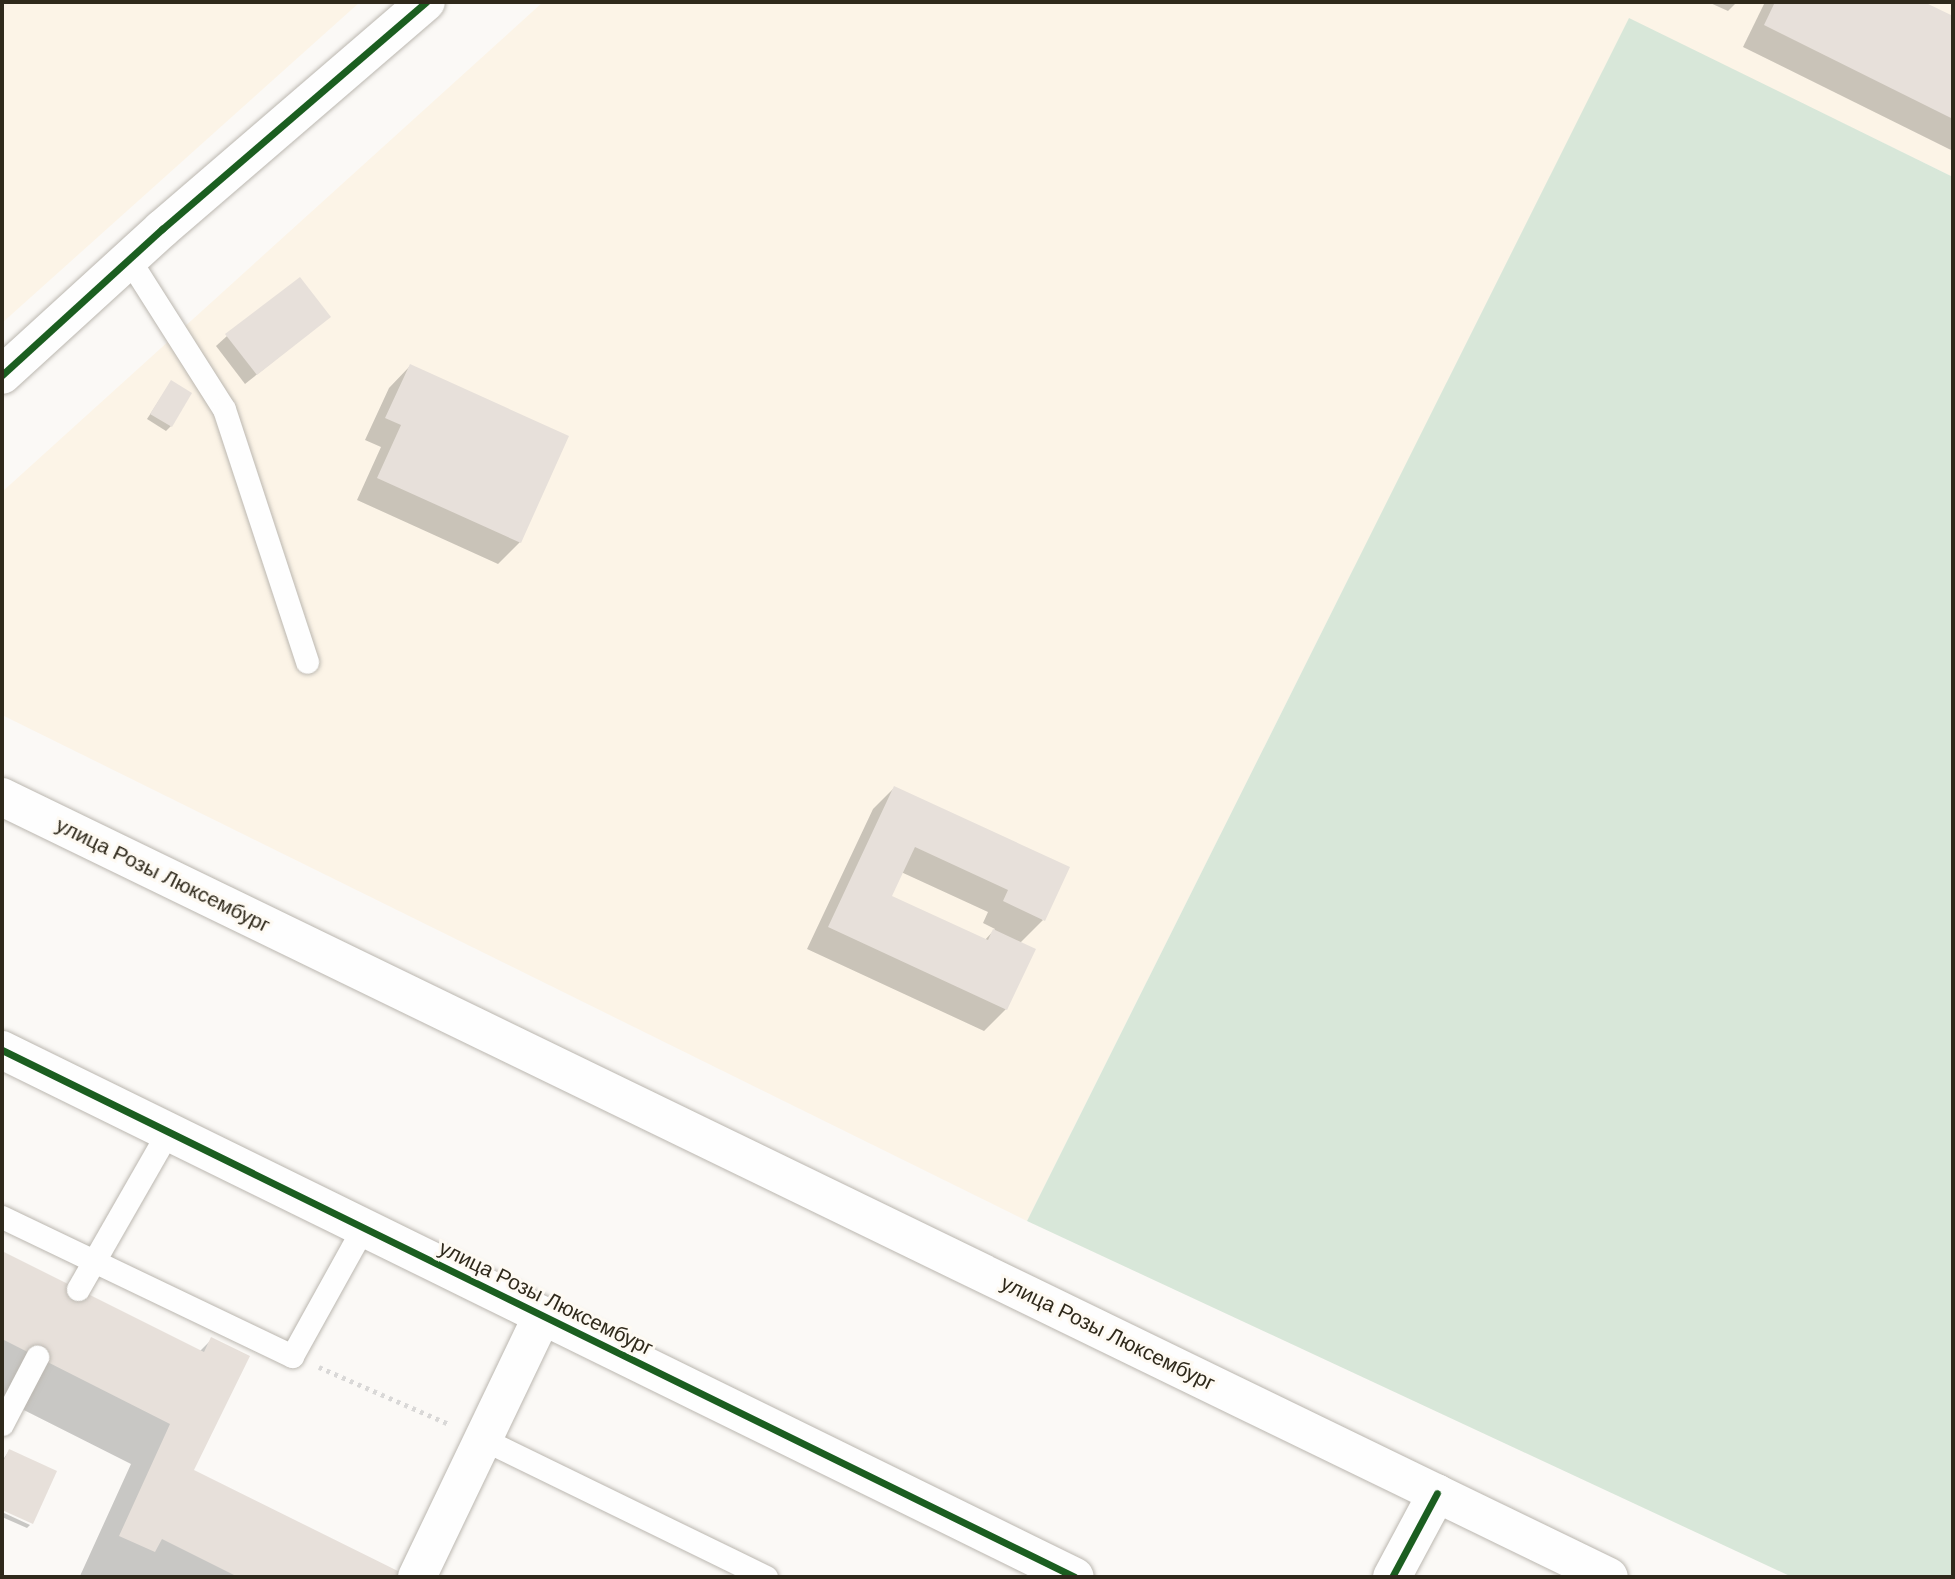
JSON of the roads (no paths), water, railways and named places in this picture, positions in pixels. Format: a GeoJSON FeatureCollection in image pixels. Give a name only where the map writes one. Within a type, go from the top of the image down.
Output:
{"type":"FeatureCollection","features":[{"type":"Feature","properties":{"kind":"street"},"geometry":{"type":"LineString","coordinates":[[2,375],[162,229],[426,2]]}},
{"type":"Feature","properties":{"kind":"street","name":"улица Розы Люксембург"},"geometry":{"type":"LineString","coordinates":[[2,797],[1609,1577]]}},
{"type":"Feature","properties":{"kind":"street","name":"улица Розы Люксембург"},"geometry":{"type":"LineString","coordinates":[[2,1050],[1074,1577]]}},
{"type":"Feature","properties":{"kind":"street"},"geometry":{"type":"LineString","coordinates":[[417,1577],[541,1316]]}},
{"type":"Feature","properties":{"kind":"street"},"geometry":{"type":"LineString","coordinates":[[1392,1577],[1437,1493]]}},
{"type":"Feature","properties":{"kind":"lane"},"geometry":{"type":"LineString","coordinates":[[130,261],[224,409],[307,662]]}},
{"type":"Feature","properties":{"kind":"lane"},"geometry":{"type":"LineString","coordinates":[[78,1289],[168,1132]]}},
{"type":"Feature","properties":{"kind":"lane"},"geometry":{"type":"LineString","coordinates":[[2,1217],[292,1356],[363,1228]]}},
{"type":"Feature","properties":{"kind":"lane"},"geometry":{"type":"LineString","coordinates":[[2,1424],[37,1357]]}},
{"type":"Feature","properties":{"kind":"lane"},"geometry":{"type":"LineString","coordinates":[[483,1439],[766,1577]]}}]}
